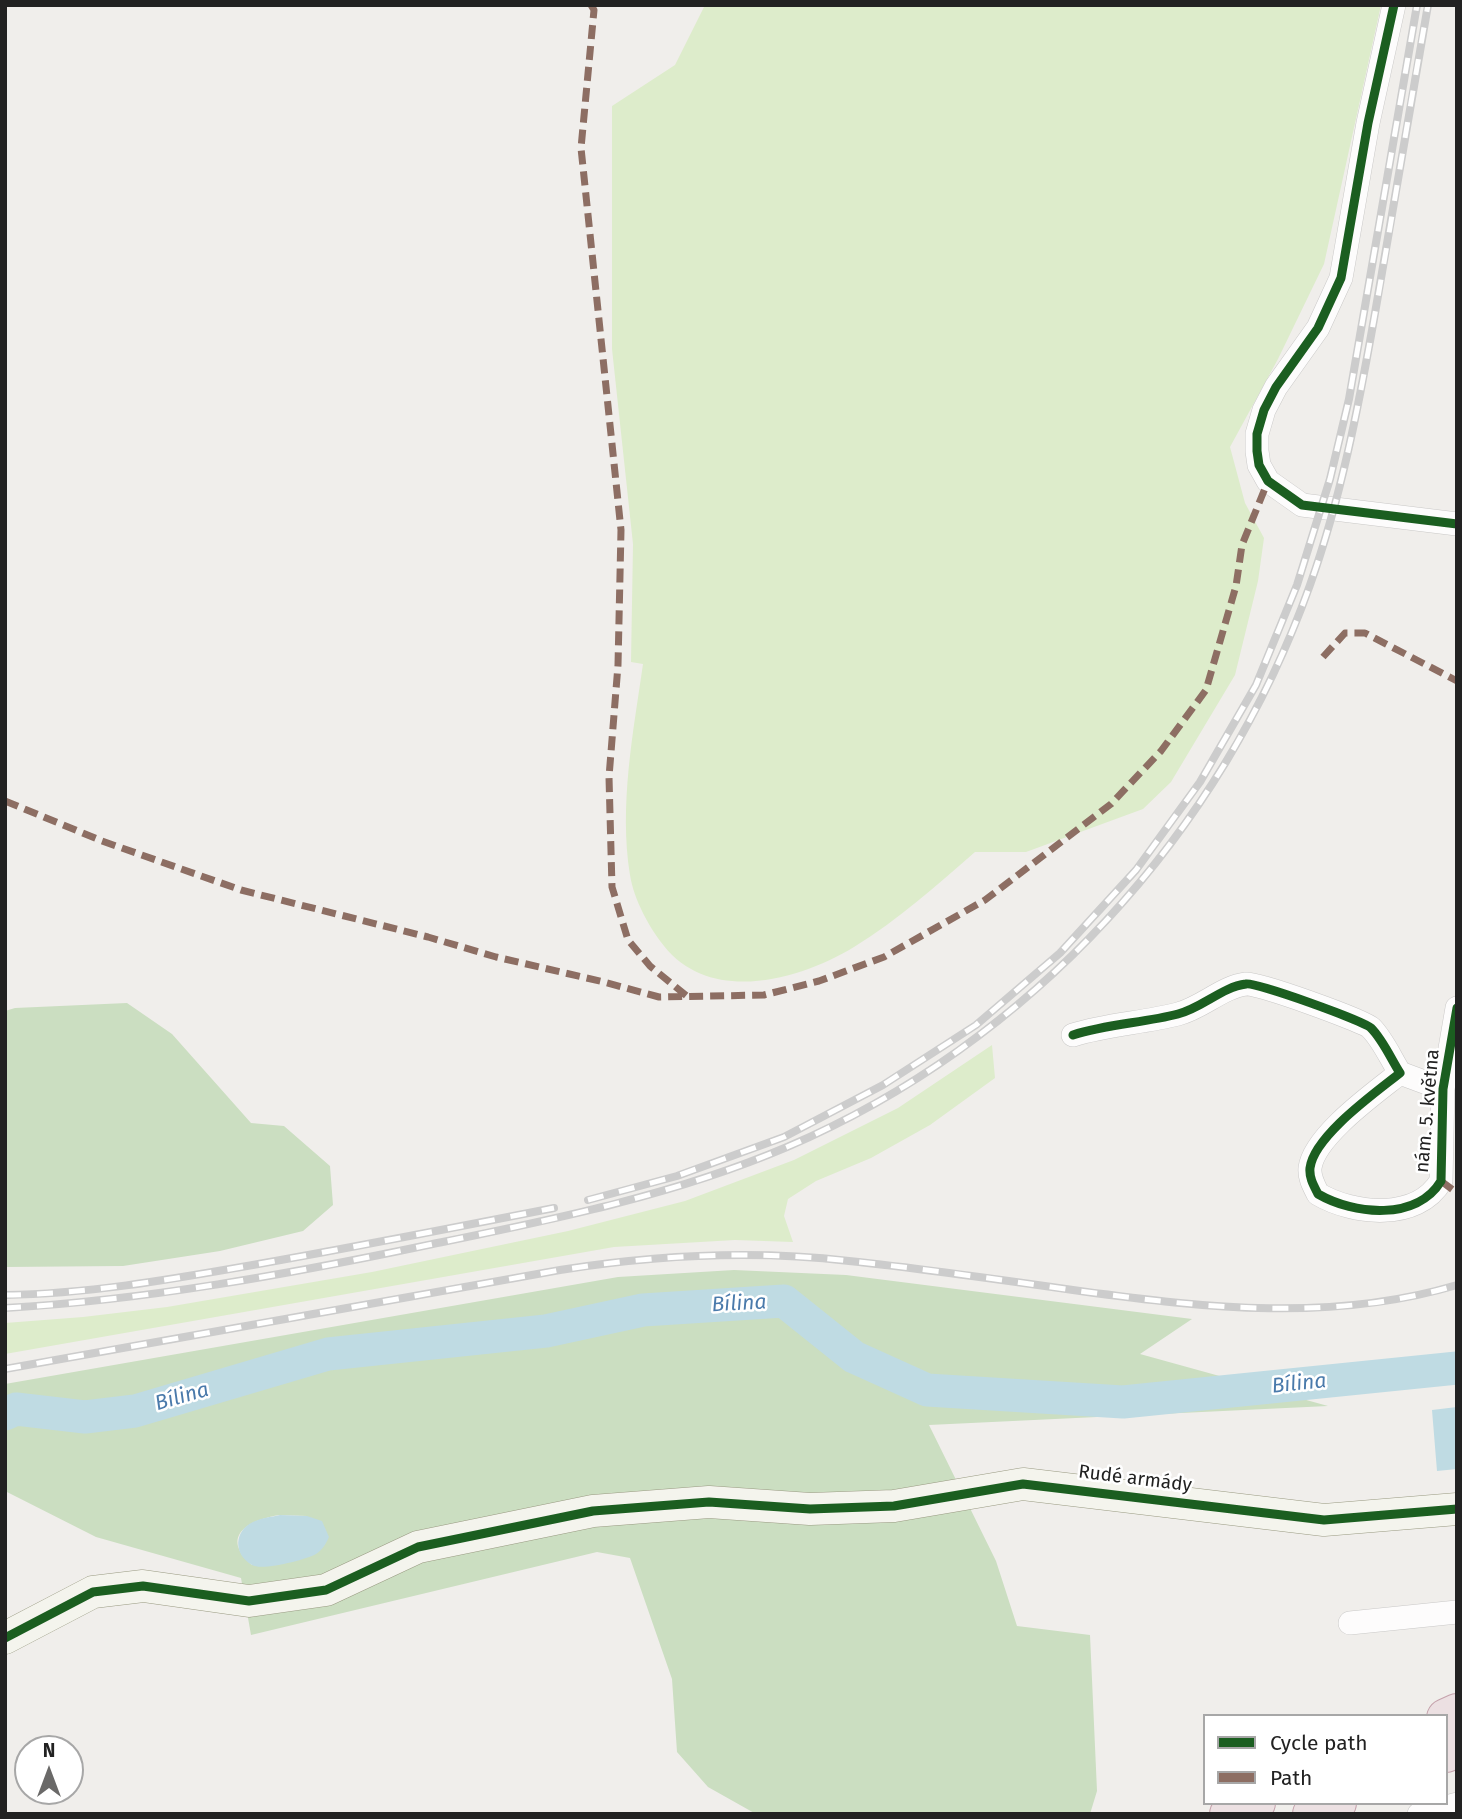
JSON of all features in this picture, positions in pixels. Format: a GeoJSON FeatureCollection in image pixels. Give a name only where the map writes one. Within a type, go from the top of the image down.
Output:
{"type":"FeatureCollection","features":[{"type":"Feature","properties":{"kind":"highway"},"geometry":{"type":"LineString","coordinates":[[1229,1814],[1251,1805]]}},
{"type":"Feature","properties":{"kind":"highway"},"geometry":{"type":"LineString","coordinates":[[1312,1814],[1332,1805]]}},
{"type":"Feature","properties":{"kind":"street"},"geometry":{"type":"LineString","coordinates":[[1394,5],[1368,123],[1341,278],[1318,328],[1276,387],[1264,410],[1256,451],[1259,465],[1268,481],[1302,505],[1457,524]]}},
{"type":"Feature","properties":{"kind":"street","name":"nám. 5. května"},"geometry":{"type":"LineString","coordinates":[[1073,1035],[1095,1028],[1183,1013],[1234,986],[1249,983],[1370,1027],[1400,1073],[1443,1089]]}},
{"type":"Feature","properties":{"kind":"street","name":"nám. 5. května"},"geometry":{"type":"LineString","coordinates":[[1400,1073],[1345,1117],[1314,1156],[1310,1170],[1318,1194],[1355,1207],[1374,1210],[1398,1209],[1416,1204],[1434,1193],[1441,1181],[1443,1089],[1457,1008]]}},
{"type":"Feature","properties":{"kind":"street","name":"Rudé armády"},"geometry":{"type":"LineString","coordinates":[[5,1638],[93,1592],[143,1586],[249,1601],[326,1590],[418,1547],[593,1511],[709,1502],[810,1509],[894,1506],[1023,1484],[1324,1520],[1457,1509]]}},
{"type":"Feature","properties":{"kind":"street"},"geometry":{"type":"LineString","coordinates":[[1350,1623],[1457,1612]]}},
{"type":"Feature","properties":{"kind":"green space"},"geometry":{"type":"Polygon","coordinates":[[[705,5],[1381,5],[1324,264],[1278,359],[1230,447],[1245,503],[1264,538],[1258,581],[1235,675],[1171,782],[1143,809],[1026,852],[975,852],[902,914],[854,947],[808,969],[783,977],[756,981],[731,981],[706,976],[683,964],[664,946],[648,922],[635,894],[627,849],[629,770],[643,664],[631,662],[633,544],[612,349],[612,106],[675,65],[705,5]]]}},
{"type":"Feature","properties":{"kind":"green space"},"geometry":{"type":"Polygon","coordinates":[[[127,1003],[172,1034],[251,1123],[284,1126],[330,1166],[333,1205],[303,1231],[220,1251],[123,1266],[5,1267],[5,1011],[15,1008],[127,1003]]]}},
{"type":"Feature","properties":{"kind":"green space"},"geometry":{"type":"Polygon","coordinates":[[[992,1045],[995,1078],[930,1125],[871,1158],[816,1181],[788,1199],[784,1216],[793,1242],[735,1240],[614,1247],[5,1354],[5,1323],[167,1307],[372,1272],[568,1231],[685,1201],[794,1160],[898,1108],[992,1045]]]}},
{"type":"Feature","properties":{"kind":"green space"},"geometry":{"type":"Polygon","coordinates":[[[734,1270],[846,1275],[1192,1319],[1140,1354],[1328,1406],[929,1425],[996,1561],[1017,1626],[1090,1635],[1097,1791],[1090,1814],[756,1814],[708,1787],[677,1752],[672,1679],[630,1558],[597,1552],[251,1635],[241,1578],[96,1537],[5,1491],[5,1384],[618,1277],[734,1270]],[[279,1515],[249,1525],[238,1538],[242,1555],[252,1565],[276,1565],[303,1558],[307,1516],[279,1515]]]}},
{"type":"Feature","properties":{"kind":"water"},"geometry":{"type":"Polygon","coordinates":[[[1457,1407],[1457,1469],[1437,1471],[1432,1410],[1457,1407]]]}},
{"type":"Feature","properties":{"kind":"water"},"geometry":{"type":"Polygon","coordinates":[[[280,1515],[307,1516],[322,1521],[329,1537],[327,1542],[316,1554],[303,1559],[274,1566],[252,1565],[241,1555],[239,1549],[242,1531],[256,1521],[280,1515]]]}},
{"type":"Feature","properties":{"kind":"waterway","name":"Bílina"},"geometry":{"type":"LineString","coordinates":[[5,1414],[16,1409],[85,1417],[135,1411],[328,1354],[546,1331],[643,1310],[784,1301],[854,1357],[927,1390],[1123,1402],[1457,1368]]}},
{"type":"Feature","properties":{"kind":"railway"},"geometry":{"type":"LineString","coordinates":[[588,1200],[677,1176],[784,1137],[883,1085],[976,1025],[1060,953],[1136,870],[1200,782],[1256,685],[1297,585],[1330,479],[1349,399],[1417,5]]}},
{"type":"Feature","properties":{"kind":"railway"},"geometry":{"type":"LineString","coordinates":[[5,1308],[165,1292],[323,1266],[565,1216],[655,1193],[787,1147],[876,1103],[959,1050],[1036,989],[1107,920],[1170,844],[1225,763],[1272,676],[1310,585],[1331,519],[1355,420],[1428,5]]}},
{"type":"Feature","properties":{"kind":"railway"},"geometry":{"type":"LineString","coordinates":[[5,1295],[96,1289],[187,1276],[554,1208]]}},
{"type":"Feature","properties":{"kind":"railway"},"geometry":{"type":"LineString","coordinates":[[5,1369],[560,1270],[668,1258],[741,1255],[813,1258],[1175,1302],[1269,1308],[1364,1304],[1410,1297],[1457,1285]]}},
{"type":"Feature","properties":{"kind":"marked path"},"geometry":{"type":"LineString","coordinates":[[591,5],[594,10],[581,148],[621,530],[618,665],[609,777],[612,887],[628,940],[650,966],[688,997]]}},
{"type":"Feature","properties":{"kind":"marked path"},"geometry":{"type":"LineString","coordinates":[[5,801],[102,841],[241,890],[496,957],[659,997],[764,995],[819,981],[884,957],[985,900],[1111,804],[1161,751],[1206,690],[1236,586],[1242,545],[1268,481]]}},
{"type":"Feature","properties":{"kind":"marked path"},"geometry":{"type":"LineString","coordinates":[[1323,657],[1345,633],[1365,633],[1457,681]]}},
{"type":"Feature","properties":{"kind":"marked path"},"geometry":{"type":"LineString","coordinates":[[1441,1181],[1457,1193]]}},
{"type":"Feature","properties":{"kind":"cycle path"},"geometry":{"type":"LineString","coordinates":[[1394,5],[1368,123],[1341,278],[1318,328],[1276,387],[1264,410],[1257,434],[1257,451],[1259,465],[1268,481],[1302,505],[1457,524]]}},
{"type":"Feature","properties":{"kind":"cycle path"},"geometry":{"type":"LineString","coordinates":[[1073,1035],[1178,1014],[1229,989],[1246,984],[1288,995],[1364,1024],[1379,1038],[1400,1073],[1347,1116],[1322,1142],[1314,1156],[1310,1175],[1318,1194],[1349,1206],[1384,1210],[1417,1203],[1430,1194],[1441,1181],[1443,1089],[1457,1008]]}},
{"type":"Feature","properties":{"kind":"cycle path"},"geometry":{"type":"LineString","coordinates":[[5,1638],[93,1592],[143,1586],[249,1601],[326,1590],[418,1547],[593,1511],[709,1502],[810,1509],[894,1506],[1023,1484],[1324,1520],[1457,1509]]}}]}
